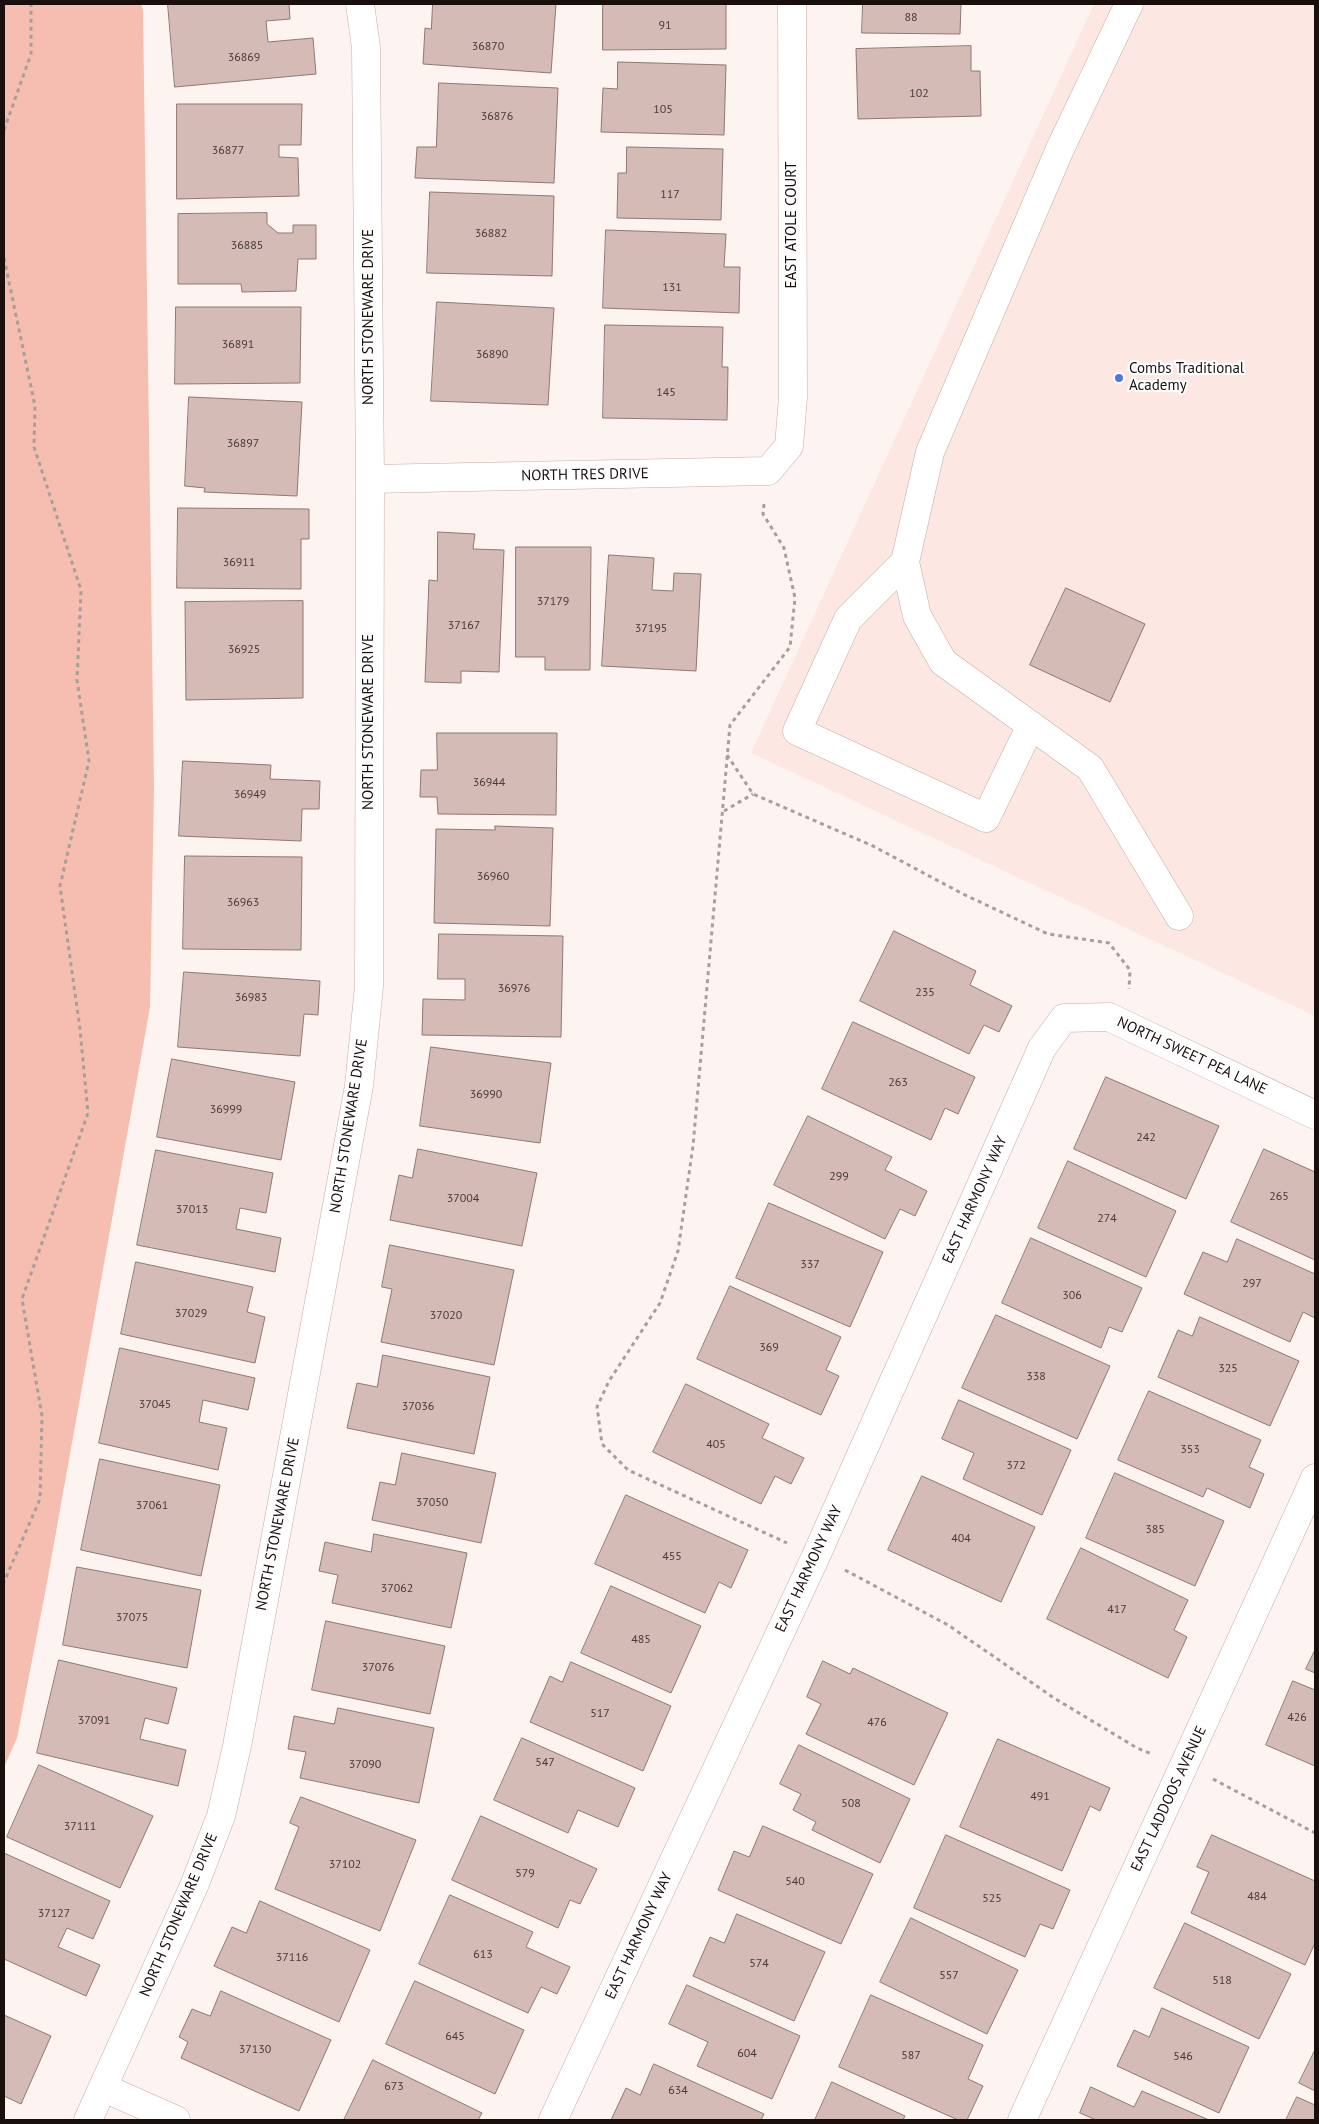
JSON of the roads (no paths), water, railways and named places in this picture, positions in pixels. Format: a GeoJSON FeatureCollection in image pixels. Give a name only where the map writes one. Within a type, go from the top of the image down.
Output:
{"type":"FeatureCollection","features":[{"type":"Feature","properties":{"kind":"street","name":"NORTH STONEWARE DRIVE"},"geometry":{"type":"LineString","coordinates":[[88,2120],[194,1886],[221,1816],[238,1736],[359,1086],[368,986],[370,479],[366,48],[360,4]]}},
{"type":"Feature","properties":{"kind":"street","name":"EAST ATOLE COURT"},"geometry":{"type":"LineString","coordinates":[[768,471],[789,446],[793,397],[792,4]]}},
{"type":"Feature","properties":{"kind":"street"},"geometry":{"type":"LineString","coordinates":[[1129,4],[1060,149],[930,452],[905,562],[917,616],[943,662],[1090,768],[1179,916]]}},
{"type":"Feature","properties":{"kind":"street","name":"NORTH TRES DRIVE"},"geometry":{"type":"LineString","coordinates":[[370,479],[768,471]]}},
{"type":"Feature","properties":{"kind":"street"},"geometry":{"type":"LineString","coordinates":[[905,562],[848,619],[797,731],[986,818],[1031,725]]}},
{"type":"Feature","properties":{"kind":"street","name":"NORTH SWEET PEA LANE"},"geometry":{"type":"LineString","coordinates":[[1064,1018],[1109,1017],[1315,1115]]}},
{"type":"Feature","properties":{"kind":"street","name":"EAST HARMONY WAY"},"geometry":{"type":"LineString","coordinates":[[553,2120],[816,1556],[1042,1048],[1064,1018]]}},
{"type":"Feature","properties":{"kind":"street","name":"EAST LADDOOS AVENUE"},"geometry":{"type":"LineString","coordinates":[[1022,2120],[1315,1478]]}},
{"type":"Feature","properties":{"kind":"street"},"geometry":{"type":"LineString","coordinates":[[104,2088],[176,2120]]}},
{"type":"Feature","properties":{"kind":"place","name":"Combs Traditional Academy"},"geometry":{"type":"Point","coordinates":[1119,378]}}]}
